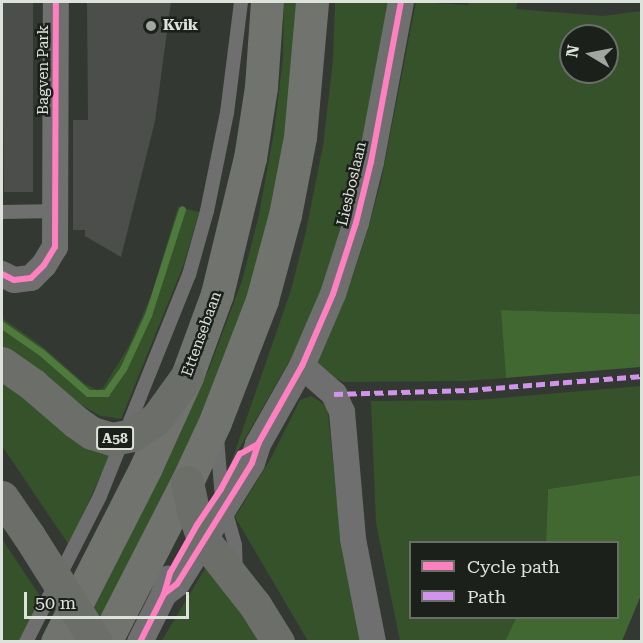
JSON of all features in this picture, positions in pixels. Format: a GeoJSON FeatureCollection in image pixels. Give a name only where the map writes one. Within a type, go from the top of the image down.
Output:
{"type":"FeatureCollection","features":[{"type":"Feature","properties":{"kind":"highway","name":"A58"},"geometry":{"type":"LineString","coordinates":[[2,363],[92,433],[102,437],[123,438],[142,430],[156,419],[187,376]]}},
{"type":"Feature","properties":{"kind":"highway"},"geometry":{"type":"LineString","coordinates":[[187,482],[211,515],[236,582],[278,642]]}},
{"type":"Feature","properties":{"kind":"highway"},"geometry":{"type":"LineString","coordinates":[[2,496],[96,642]]}},
{"type":"Feature","properties":{"kind":"main road","name":"Ettensebaan"},"geometry":{"type":"LineString","coordinates":[[57,642],[134,493],[187,376],[217,294],[242,196],[261,87],[267,2]]}},
{"type":"Feature","properties":{"kind":"main road"},"geometry":{"type":"LineString","coordinates":[[105,642],[215,422],[259,309],[285,215],[300,137],[312,2]]}},
{"type":"Feature","properties":{"kind":"street","name":"Bagven Park"},"geometry":{"type":"LineString","coordinates":[[2,274],[20,281],[31,278],[40,270],[56,247],[56,2]]}},
{"type":"Feature","properties":{"kind":"street","name":"Liesboslaan"},"geometry":{"type":"LineString","coordinates":[[140,642],[164,594],[170,573],[252,463],[258,444],[302,366],[333,294],[356,223],[401,2]]}},
{"type":"Feature","properties":{"kind":"street"},"geometry":{"type":"LineString","coordinates":[[302,366],[334,394],[342,412],[353,539],[373,642]]}},
{"type":"Feature","properties":{"kind":"lane"},"geometry":{"type":"LineString","coordinates":[[26,642],[93,510],[179,304],[196,251],[227,113],[241,2]]}},
{"type":"Feature","properties":{"kind":"lane"},"geometry":{"type":"LineString","coordinates":[[2,212],[57,211]]}},
{"type":"Feature","properties":{"kind":"lane"},"geometry":{"type":"LineString","coordinates":[[211,515],[215,422]]}},
{"type":"Feature","properties":{"kind":"green space"},"geometry":{"type":"Polygon","coordinates":[[[284,2],[300,2],[288,137],[262,255],[188,450],[91,641],[71,642],[209,369],[242,281],[259,215],[274,132],[283,58],[284,2]]]}},
{"type":"Feature","properties":{"kind":"green space"},"geometry":{"type":"Polygon","coordinates":[[[335,2],[392,2],[372,102],[347,210],[328,272],[303,337],[231,463],[291,290],[306,231],[323,146],[333,60],[335,2]]]}},
{"type":"Feature","properties":{"kind":"green space"},"geometry":{"type":"Polygon","coordinates":[[[416,2],[468,5],[469,2],[517,2],[516,9],[603,16],[641,11],[641,314],[502,310],[506,378],[465,381],[343,382],[321,370],[316,359],[353,276],[381,181],[416,2]]]}},
{"type":"Feature","properties":{"kind":"green space"},"geometry":{"type":"Polygon","coordinates":[[[178,207],[199,212],[184,264],[121,419],[101,416],[79,404],[2,348],[2,318],[43,347],[85,384],[97,390],[103,388],[129,346],[151,296],[178,207]]]}},
{"type":"Feature","properties":{"kind":"green space"},"geometry":{"type":"Polygon","coordinates":[[[501,310],[641,314],[641,367],[506,378],[501,310]]]}},
{"type":"Feature","properties":{"kind":"green space"},"geometry":{"type":"Polygon","coordinates":[[[2,376],[111,453],[69,545],[2,446],[2,376]]]}},
{"type":"Feature","properties":{"kind":"green space"},"geometry":{"type":"Polygon","coordinates":[[[641,386],[641,475],[548,489],[546,541],[409,541],[409,619],[516,619],[505,641],[400,641],[376,523],[371,401],[477,400],[641,386]]]}},
{"type":"Feature","properties":{"kind":"green space"},"geometry":{"type":"Polygon","coordinates":[[[311,396],[327,406],[343,556],[362,641],[308,641],[235,517],[271,458],[300,400],[311,396]]]}},
{"type":"Feature","properties":{"kind":"green space"},"geometry":{"type":"Polygon","coordinates":[[[641,475],[641,595],[622,641],[505,641],[516,619],[619,619],[619,541],[546,541],[548,489],[641,475]]]}},
{"type":"Feature","properties":{"kind":"green space"},"geometry":{"type":"Polygon","coordinates":[[[2,539],[42,599],[19,641],[2,641],[2,539]]]}},
{"type":"Feature","properties":{"kind":"green space"},"geometry":{"type":"Polygon","coordinates":[[[206,567],[243,615],[260,642],[161,642],[206,567]]]}},
{"type":"Feature","properties":{"kind":"building"},"geometry":{"type":"Polygon","coordinates":[[[2,2],[33,2],[33,192],[4,192],[2,2]]]}},
{"type":"Feature","properties":{"kind":"building"},"geometry":{"type":"Polygon","coordinates":[[[87,2],[171,2],[155,121],[121,257],[85,236],[85,230],[73,230],[73,120],[88,120],[87,2]]]}},
{"type":"Feature","properties":{"kind":"waterway"},"geometry":{"type":"LineString","coordinates":[[2,325],[41,352],[88,393],[106,393],[123,369],[148,315],[182,209]]}},
{"type":"Feature","properties":{"kind":"marked path"},"geometry":{"type":"LineString","coordinates":[[334,394],[469,390],[642,376]]}},
{"type":"Feature","properties":{"kind":"cycle path"},"geometry":{"type":"LineString","coordinates":[[2,274],[14,280],[31,278],[44,265],[55,247],[56,2]]}},
{"type":"Feature","properties":{"kind":"cycle path"},"geometry":{"type":"LineString","coordinates":[[164,594],[177,584],[252,463],[258,444],[302,366],[333,294],[356,223],[371,162],[401,2]]}},
{"type":"Feature","properties":{"kind":"cycle path"},"geometry":{"type":"LineString","coordinates":[[140,642],[164,594],[170,573],[197,525],[221,489],[240,454],[258,444]]}},
{"type":"Feature","properties":{"kind":"place","name":"Kvik"},"geometry":{"type":"Point","coordinates":[151,26]}}]}
